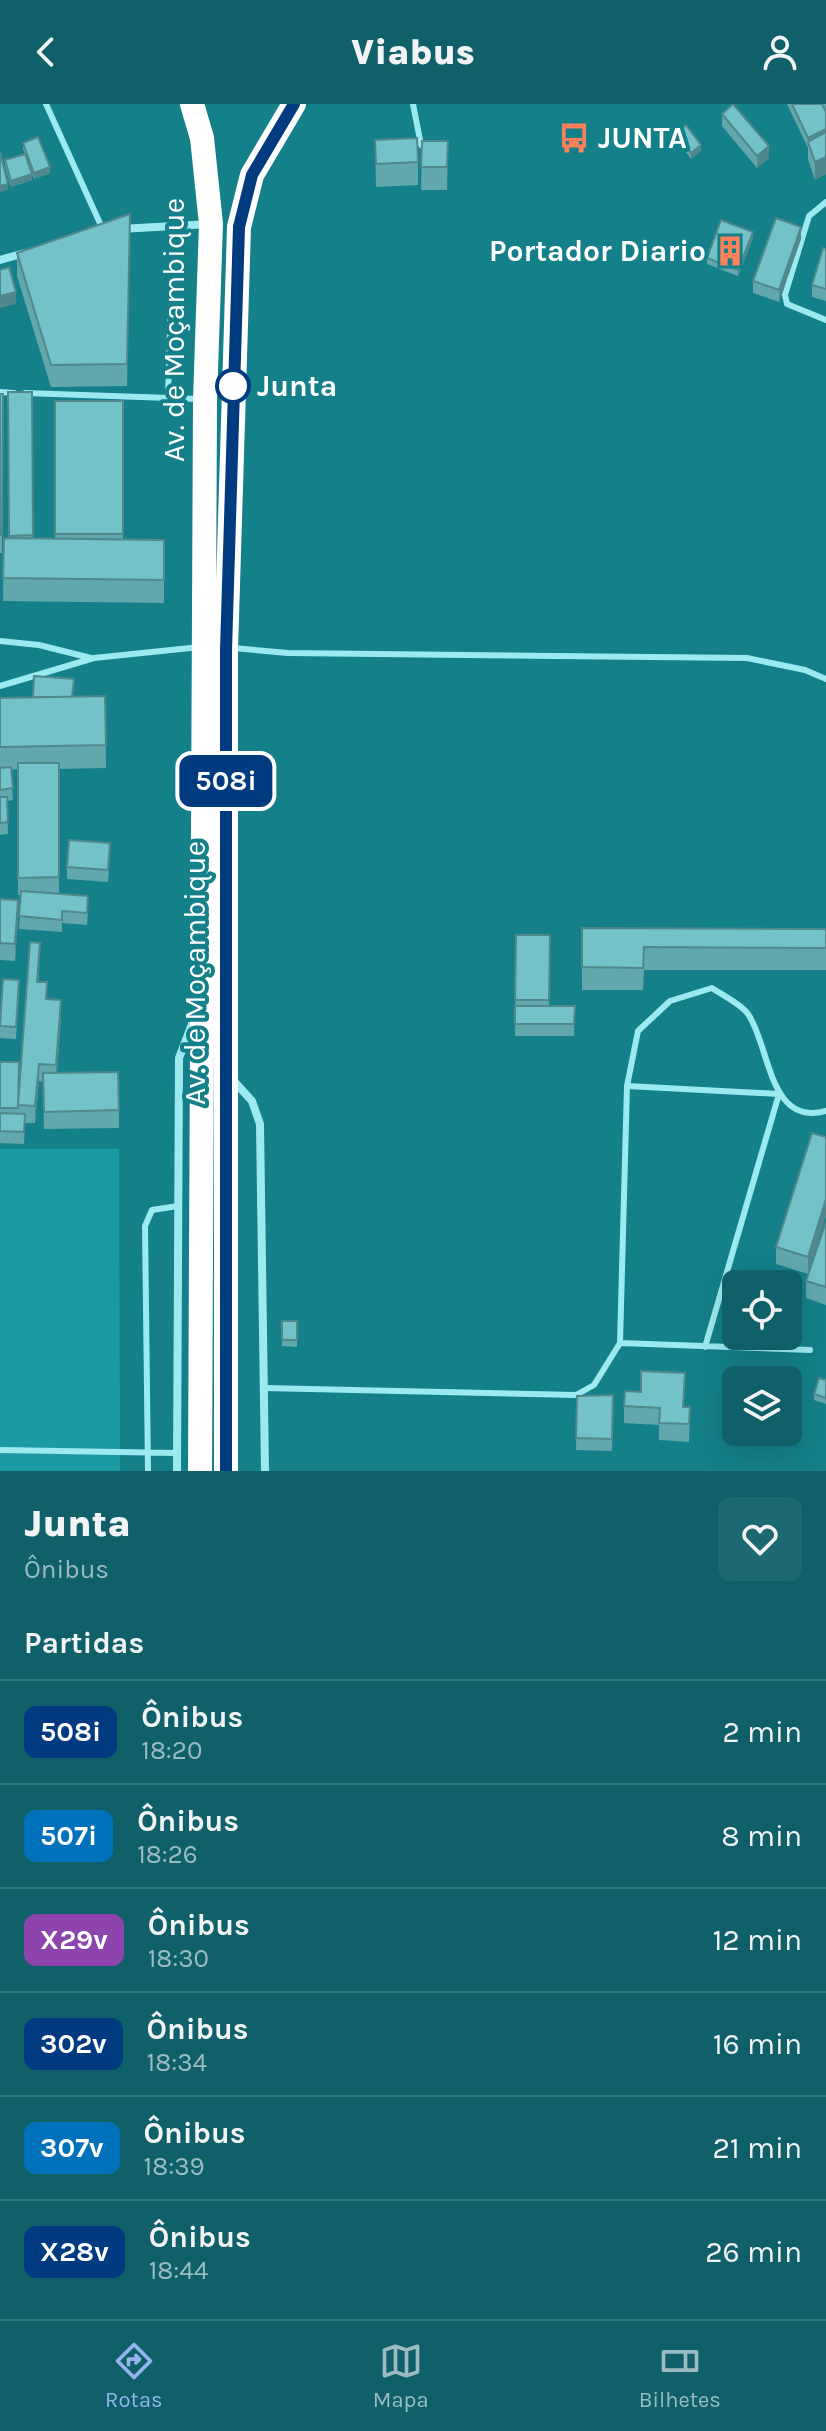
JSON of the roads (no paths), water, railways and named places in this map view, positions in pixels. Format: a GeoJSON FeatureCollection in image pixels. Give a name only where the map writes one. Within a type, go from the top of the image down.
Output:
{"type":"FeatureCollection","features":[{"type":"Feature","properties":{"kind":"highway","name":"Av. de Moçambique"},"geometry":{"type":"LineString","coordinates":[[192,104],[202,138],[211,224],[205,400],[228,1075],[226,1471]]}},
{"type":"Feature","properties":{"kind":"highway","name":"Av. de Moçambique"},"geometry":{"type":"LineString","coordinates":[[200,1471],[202,1005],[215,647],[239,227],[252,175],[294,104]]}},
{"type":"Feature","properties":{"kind":"street"},"geometry":{"type":"LineString","coordinates":[[89,234],[173,224],[211,224]]}},
{"type":"Feature","properties":{"kind":"street"},"geometry":{"type":"LineString","coordinates":[[0,260],[30,251]]}},
{"type":"Feature","properties":{"kind":"street"},"geometry":{"type":"LineString","coordinates":[[177,1471],[179,1058],[186,1032],[202,1005]]}},
{"type":"Feature","properties":{"kind":"street"},"geometry":{"type":"LineString","coordinates":[[228,1075],[252,1101],[260,1124],[265,1471]]}},
{"type":"Feature","properties":{"kind":"lane"},"geometry":{"type":"LineString","coordinates":[[46,104],[103,230]]}},
{"type":"Feature","properties":{"kind":"lane"},"geometry":{"type":"LineString","coordinates":[[413,104],[421,145]]}},
{"type":"Feature","properties":{"kind":"lane"},"geometry":{"type":"LineString","coordinates":[[826,202],[809,216],[785,295],[787,304],[794,309],[826,320]]}},
{"type":"Feature","properties":{"kind":"lane"},"geometry":{"type":"LineString","coordinates":[[168,398],[173,224]]}},
{"type":"Feature","properties":{"kind":"lane"},"geometry":{"type":"LineString","coordinates":[[0,392],[205,400]]}},
{"type":"Feature","properties":{"kind":"lane"},"geometry":{"type":"LineString","coordinates":[[0,641],[39,645],[94,658]]}},
{"type":"Feature","properties":{"kind":"lane"},"geometry":{"type":"LineString","coordinates":[[0,686],[94,658],[215,647],[288,653],[747,658],[805,670],[826,679]]}},
{"type":"Feature","properties":{"kind":"lane"},"geometry":{"type":"LineString","coordinates":[[264,1388],[576,1395],[594,1385],[620,1343],[627,1086],[638,1031],[670,1001],[712,988],[748,1013],[779,1094],[797,1109],[816,1113],[826,1111]]}},
{"type":"Feature","properties":{"kind":"lane"},"geometry":{"type":"LineString","coordinates":[[627,1086],[779,1094]]}},
{"type":"Feature","properties":{"kind":"lane"},"geometry":{"type":"LineString","coordinates":[[705,1347],[779,1094]]}},
{"type":"Feature","properties":{"kind":"lane"},"geometry":{"type":"LineString","coordinates":[[148,1471],[145,1226],[152,1210],[178,1206]]}},
{"type":"Feature","properties":{"kind":"lane"},"geometry":{"type":"LineString","coordinates":[[620,1343],[810,1350]]}},
{"type":"Feature","properties":{"kind":"lane"},"geometry":{"type":"LineString","coordinates":[[0,1450],[177,1453]]}},
{"type":"Feature","properties":{"kind":"place","name":"JUNTA"},"geometry":{"type":"Point","coordinates":[574,138]}},
{"type":"Feature","properties":{"kind":"place","name":"Portador Diario"},"geometry":{"type":"Point","coordinates":[730,251]}},
{"type":"Feature","properties":{"kind":"place","name":"Junta"},"geometry":{"type":"Point","coordinates":[233,386]}}]}
